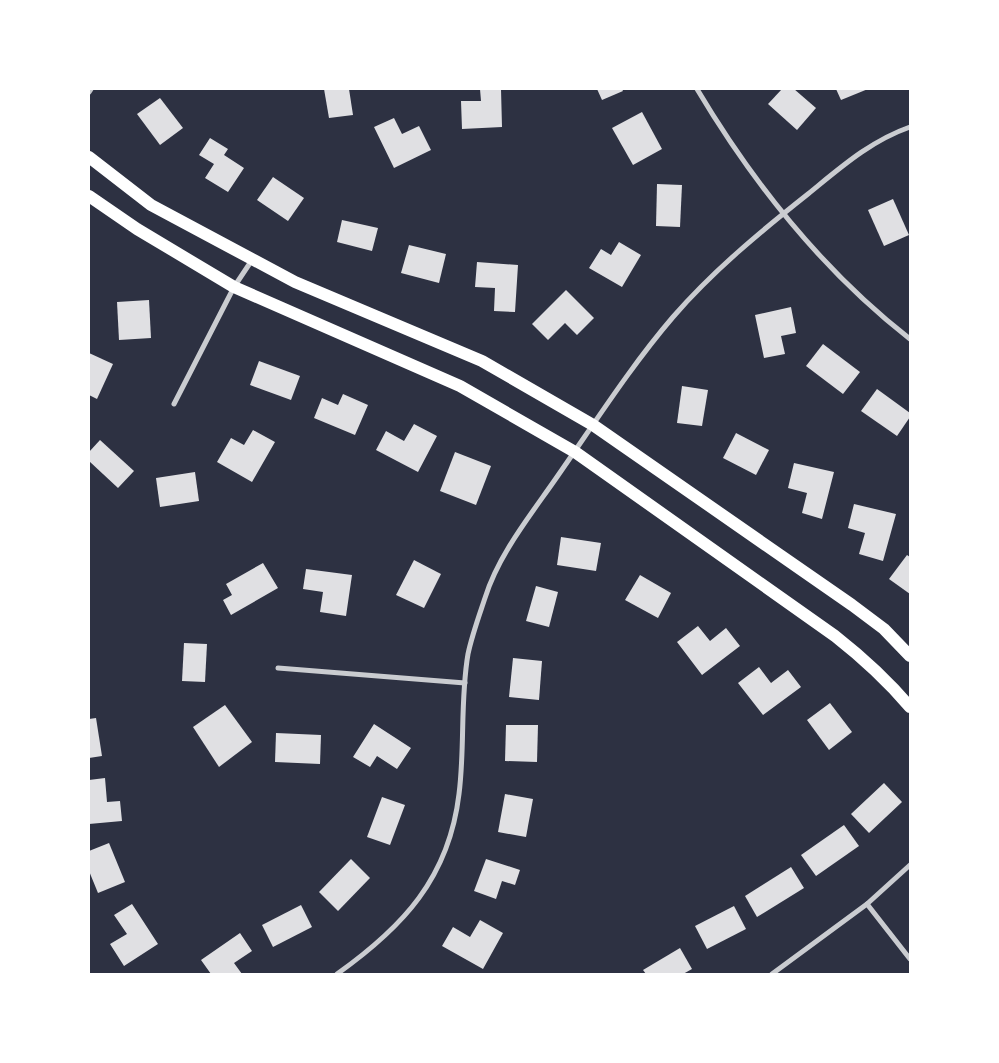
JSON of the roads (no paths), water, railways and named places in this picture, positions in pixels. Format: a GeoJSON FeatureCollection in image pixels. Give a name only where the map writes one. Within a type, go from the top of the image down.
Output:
{"type":"FeatureCollection","features":[{"type":"Feature","properties":{"kind":"main road"},"geometry":{"type":"LineString","coordinates":[[89,157],[151,205],[295,282],[482,361],[593,425],[884,629],[910,656]]}},
{"type":"Feature","properties":{"kind":"main road"},"geometry":{"type":"LineString","coordinates":[[89,196],[137,229],[234,287],[460,386],[574,452],[835,636],[890,682],[910,707]]}},
{"type":"Feature","properties":{"kind":"street"},"geometry":{"type":"LineString","coordinates":[[697,89],[722,131],[783,214],[837,274],[910,339]]}},
{"type":"Feature","properties":{"kind":"street"},"geometry":{"type":"LineString","coordinates":[[337,974],[369,952],[394,930],[416,904],[440,864],[456,816],[460,793],[465,683],[472,637],[486,594],[496,572],[523,526],[636,364],[673,317],[719,268],[871,144],[910,127]]}},
{"type":"Feature","properties":{"kind":"street"},"geometry":{"type":"LineString","coordinates":[[174,404],[234,287],[252,259]]}},
{"type":"Feature","properties":{"kind":"street"},"geometry":{"type":"LineString","coordinates":[[278,668],[465,683]]}},
{"type":"Feature","properties":{"kind":"street"},"geometry":{"type":"LineString","coordinates":[[772,974],[867,904],[910,865]]}},
{"type":"Feature","properties":{"kind":"street"},"geometry":{"type":"LineString","coordinates":[[867,904],[910,959]]}}]}
